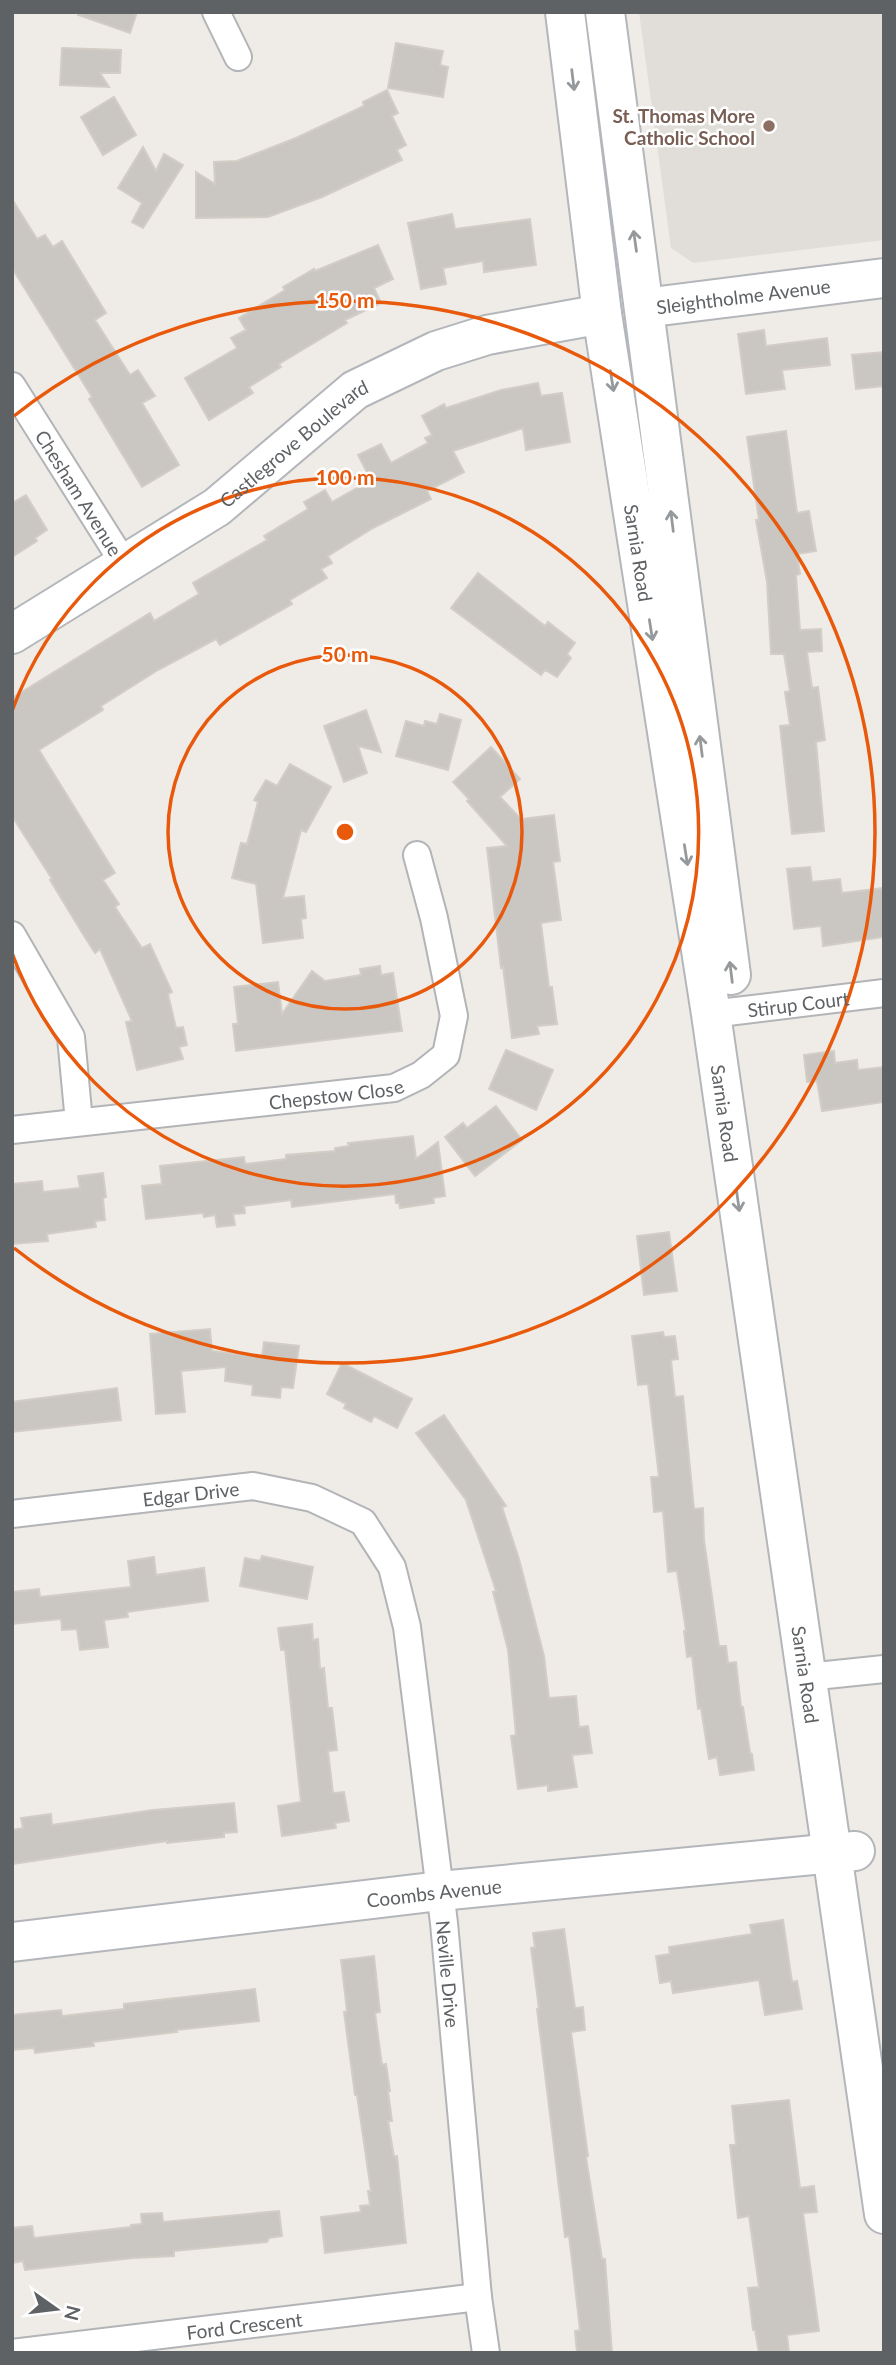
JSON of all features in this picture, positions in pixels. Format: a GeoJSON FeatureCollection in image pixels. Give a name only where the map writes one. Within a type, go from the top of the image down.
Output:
{"type":"FeatureCollection","features":[{"type":"Feature","properties":{"kind":"main road","name":"Sarnia Road"},"geometry":{"type":"LineString","coordinates":[[565,12],[602,314],[723,1012],[820,1676],[845,1852],[884,2214]]}},
{"type":"Feature","properties":{"kind":"main road","name":"Sarnia Road"},"geometry":{"type":"LineString","coordinates":[[604,12],[644,308],[723,1012]]}},
{"type":"Feature","properties":{"kind":"main road","name":"Sleightholme Avenue"},"geometry":{"type":"LineString","coordinates":[[644,308],[884,278]]}},
{"type":"Feature","properties":{"kind":"main road","name":"Castlegrove Boulevard"},"geometry":{"type":"LineString","coordinates":[[12,634],[217,507],[355,390],[436,352],[487,335],[602,314]]}},
{"type":"Feature","properties":{"kind":"main road","name":"Sarnia Road"},"geometry":{"type":"LineString","coordinates":[[845,1852],[884,2034]]}},
{"type":"Feature","properties":{"kind":"main road","name":"Coombs Avenue"},"geometry":{"type":"LineString","coordinates":[[12,1942],[440,1892],[845,1852]]}},
{"type":"Feature","properties":{"kind":"street"},"geometry":{"type":"LineString","coordinates":[[216,12],[238,57]]}},
{"type":"Feature","properties":{"kind":"street","name":"Sleightholme Avenue"},"geometry":{"type":"LineString","coordinates":[[602,314],[644,308]]}},
{"type":"Feature","properties":{"kind":"street","name":"Chesham Avenue"},"geometry":{"type":"LineString","coordinates":[[12,386],[125,565]]}},
{"type":"Feature","properties":{"kind":"street","name":"Chepstow Close"},"geometry":{"type":"LineString","coordinates":[[12,1130],[394,1088],[421,1075],[446,1055],[454,1016],[434,918],[417,855]]}},
{"type":"Feature","properties":{"kind":"street"},"geometry":{"type":"LineString","coordinates":[[12,935],[71,1037],[79,1122]]}},
{"type":"Feature","properties":{"kind":"street","name":"Stirup Court"},"geometry":{"type":"LineString","coordinates":[[723,1012],[884,993]]}},
{"type":"Feature","properties":{"kind":"street","name":"Edgar Drive"},"geometry":{"type":"LineString","coordinates":[[12,1514],[253,1486],[312,1499],[363,1522]]}},
{"type":"Feature","properties":{"kind":"street","name":"Neville Drive"},"geometry":{"type":"LineString","coordinates":[[363,1522],[392,1567],[407,1627],[440,1892],[478,2297],[486,2353]]}},
{"type":"Feature","properties":{"kind":"street"},"geometry":{"type":"LineString","coordinates":[[820,1676],[884,1669]]}},
{"type":"Feature","properties":{"kind":"street","name":"Ford Crescent"},"geometry":{"type":"LineString","coordinates":[[12,2353],[478,2297]]}},
{"type":"Feature","properties":{"kind":"shaded area","name":"St. Thomas More Catholic School"},"geometry":{"type":"Polygon","coordinates":[[[639,12],[884,12],[884,240],[693,263],[671,248],[639,12]]]}},
{"type":"Feature","properties":{"kind":"building"},"geometry":{"type":"Polygon","coordinates":[[[79,12],[137,12],[130,33],[78,15],[79,12]]]}},
{"type":"Feature","properties":{"kind":"building"},"geometry":{"type":"Polygon","coordinates":[[[396,43],[443,51],[440,65],[448,67],[443,97],[388,88],[396,43]]]}},
{"type":"Feature","properties":{"kind":"building"},"geometry":{"type":"Polygon","coordinates":[[[62,48],[121,50],[120,73],[100,73],[109,87],[60,85],[62,48]]]}},
{"type":"Feature","properties":{"kind":"building"},"geometry":{"type":"Polygon","coordinates":[[[387,90],[398,113],[392,116],[406,145],[397,150],[402,160],[322,197],[268,217],[196,218],[196,172],[215,184],[214,162],[237,161],[296,138],[364,106],[363,102],[387,90]]]}},
{"type":"Feature","properties":{"kind":"building"},"geometry":{"type":"Polygon","coordinates":[[[114,97],[136,135],[103,155],[81,117],[114,97]]]}},
{"type":"Feature","properties":{"kind":"building"},"geometry":{"type":"Polygon","coordinates":[[[143,147],[156,171],[164,154],[183,165],[143,228],[132,222],[142,203],[118,188],[143,147]]]}},
{"type":"Feature","properties":{"kind":"building"},"geometry":{"type":"Polygon","coordinates":[[[12,199],[37,239],[45,235],[53,247],[62,241],[106,313],[95,320],[130,375],[138,370],[155,396],[142,403],[179,465],[142,487],[89,399],[92,397],[12,268],[12,199]]]}},
{"type":"Feature","properties":{"kind":"building"},"geometry":{"type":"Polygon","coordinates":[[[452,214],[455,229],[530,219],[536,265],[484,272],[483,261],[443,268],[446,284],[421,289],[408,223],[452,214]]]}},
{"type":"Feature","properties":{"kind":"building"},"geometry":{"type":"Polygon","coordinates":[[[378,245],[393,279],[374,288],[381,303],[345,320],[347,323],[279,364],[281,367],[249,387],[253,393],[209,420],[185,378],[237,348],[231,338],[246,330],[239,318],[314,269],[315,271],[378,245]]]}},
{"type":"Feature","properties":{"kind":"building"},"geometry":{"type":"Polygon","coordinates":[[[764,330],[766,346],[827,338],[830,365],[782,370],[785,389],[746,394],[738,334],[764,330]]]}},
{"type":"Feature","properties":{"kind":"building"},"geometry":{"type":"Polygon","coordinates":[[[884,352],[884,386],[856,389],[852,355],[884,352]]]}},
{"type":"Feature","properties":{"kind":"building"},"geometry":{"type":"Polygon","coordinates":[[[538,383],[541,396],[562,393],[570,442],[526,450],[523,428],[453,451],[464,472],[427,491],[431,499],[373,528],[328,556],[332,563],[321,569],[327,578],[290,600],[292,604],[220,645],[216,639],[158,670],[101,706],[103,710],[39,750],[115,873],[103,880],[119,904],[115,907],[142,948],[150,944],[172,992],[168,994],[176,1028],[183,1027],[187,1045],[179,1047],[183,1059],[137,1070],[126,1022],[132,1021],[100,949],[95,953],[12,816],[12,698],[150,613],[154,621],[199,594],[193,583],[267,540],[264,536],[308,509],[304,502],[325,490],[332,502],[371,480],[358,455],[381,444],[391,463],[428,443],[425,438],[432,435],[422,416],[444,404],[446,408],[501,390],[538,383]]]}},
{"type":"Feature","properties":{"kind":"building"},"geometry":{"type":"Polygon","coordinates":[[[786,431],[797,513],[809,511],[816,551],[797,554],[800,574],[796,575],[800,630],[821,629],[822,651],[807,652],[812,688],[818,687],[825,740],[816,742],[824,831],[792,834],[780,726],[790,725],[785,692],[790,691],[784,654],[771,654],[767,582],[756,520],[759,520],[747,437],[786,431]]]}},
{"type":"Feature","properties":{"kind":"building"},"geometry":{"type":"Polygon","coordinates":[[[26,495],[47,530],[35,538],[37,541],[12,557],[12,503],[26,495]]]}},
{"type":"Feature","properties":{"kind":"building"},"geometry":{"type":"Polygon","coordinates":[[[478,573],[545,626],[548,622],[575,643],[567,654],[571,658],[557,677],[545,670],[541,675],[451,608],[478,573]]]}},
{"type":"Feature","properties":{"kind":"building"},"geometry":{"type":"Polygon","coordinates":[[[366,710],[381,752],[358,746],[367,773],[344,782],[324,726],[366,710]]]}},
{"type":"Feature","properties":{"kind":"building"},"geometry":{"type":"Polygon","coordinates":[[[440,714],[461,720],[448,770],[396,756],[406,721],[424,726],[425,721],[437,724],[440,714]]]}},
{"type":"Feature","properties":{"kind":"building"},"geometry":{"type":"Polygon","coordinates":[[[491,747],[520,779],[500,797],[521,819],[554,815],[560,861],[553,862],[561,920],[541,923],[549,987],[552,987],[557,1024],[537,1026],[539,1034],[512,1038],[487,848],[507,846],[453,782],[491,747]]]}},
{"type":"Feature","properties":{"kind":"building"},"geometry":{"type":"Polygon","coordinates":[[[290,764],[331,787],[306,832],[301,830],[283,898],[304,896],[306,918],[301,919],[303,938],[263,943],[256,884],[232,878],[241,843],[247,844],[258,802],[254,800],[266,780],[277,786],[290,764]]]}},
{"type":"Feature","properties":{"kind":"building"},"geometry":{"type":"Polygon","coordinates":[[[810,867],[812,882],[840,879],[842,893],[884,888],[884,937],[823,946],[821,926],[794,929],[787,869],[810,867]]]}},
{"type":"Feature","properties":{"kind":"building"},"geometry":{"type":"Polygon","coordinates":[[[380,966],[381,975],[393,973],[402,1031],[236,1051],[233,1024],[238,1024],[234,987],[278,982],[282,1014],[312,971],[325,981],[361,975],[360,969],[380,966]]]}},
{"type":"Feature","properties":{"kind":"building"},"geometry":{"type":"Polygon","coordinates":[[[506,1050],[553,1070],[536,1110],[489,1089],[506,1050]]]}},
{"type":"Feature","properties":{"kind":"building"},"geometry":{"type":"Polygon","coordinates":[[[834,1051],[835,1063],[857,1060],[858,1070],[884,1067],[884,1102],[822,1111],[817,1081],[807,1082],[804,1055],[834,1051]]]}},
{"type":"Feature","properties":{"kind":"building"},"geometry":{"type":"Polygon","coordinates":[[[496,1106],[522,1140],[475,1176],[445,1137],[463,1123],[467,1128],[496,1106]]]}},
{"type":"Feature","properties":{"kind":"building"},"geometry":{"type":"Polygon","coordinates":[[[413,1136],[416,1159],[438,1142],[445,1196],[433,1198],[434,1203],[400,1208],[395,1194],[292,1207],[291,1200],[244,1206],[245,1213],[233,1214],[235,1225],[217,1227],[215,1215],[204,1217],[203,1213],[146,1219],[142,1186],[162,1184],[160,1166],[244,1157],[245,1164],[286,1159],[286,1155],[335,1151],[335,1148],[349,1146],[348,1143],[413,1136]]]}},
{"type":"Feature","properties":{"kind":"building"},"geometry":{"type":"Polygon","coordinates":[[[103,1173],[105,1220],[95,1221],[96,1227],[47,1234],[48,1241],[12,1244],[12,1184],[42,1181],[43,1192],[80,1188],[78,1176],[103,1173]]]}},
{"type":"Feature","properties":{"kind":"building"},"geometry":{"type":"Polygon","coordinates":[[[669,1232],[677,1291],[644,1295],[637,1236],[669,1232]]]}},
{"type":"Feature","properties":{"kind":"building"},"geometry":{"type":"Polygon","coordinates":[[[210,1329],[212,1351],[262,1357],[264,1342],[299,1346],[293,1388],[281,1387],[280,1398],[252,1395],[253,1385],[225,1381],[226,1367],[181,1371],[185,1412],[156,1414],[150,1334],[210,1329]]]}},
{"type":"Feature","properties":{"kind":"building"},"geometry":{"type":"Polygon","coordinates":[[[663,1332],[664,1337],[675,1336],[678,1359],[671,1360],[675,1397],[683,1396],[694,1509],[703,1508],[704,1540],[719,1646],[726,1646],[728,1663],[736,1662],[741,1707],[754,1770],[720,1775],[717,1757],[709,1759],[701,1708],[698,1709],[692,1656],[687,1657],[677,1571],[668,1572],[663,1511],[654,1512],[651,1477],[659,1477],[648,1384],[638,1385],[632,1336],[663,1332]]]}},
{"type":"Feature","properties":{"kind":"building"},"geometry":{"type":"Polygon","coordinates":[[[342,1363],[412,1399],[397,1428],[374,1416],[371,1422],[344,1408],[346,1404],[327,1394],[342,1363]]]}},
{"type":"Feature","properties":{"kind":"building"},"geometry":{"type":"Polygon","coordinates":[[[117,1388],[121,1420],[12,1432],[12,1402],[117,1388]]]}},
{"type":"Feature","properties":{"kind":"building"},"geometry":{"type":"Polygon","coordinates":[[[444,1415],[506,1506],[502,1507],[519,1559],[544,1656],[549,1698],[576,1696],[579,1727],[588,1726],[592,1753],[572,1755],[577,1787],[548,1791],[548,1785],[518,1789],[511,1736],[516,1735],[508,1650],[493,1592],[496,1591],[466,1500],[416,1433],[444,1415]]]}},
{"type":"Feature","properties":{"kind":"building"},"geometry":{"type":"Polygon","coordinates":[[[262,1556],[313,1567],[307,1599],[240,1586],[245,1558],[260,1561],[262,1556]]]}},
{"type":"Feature","properties":{"kind":"building"},"geometry":{"type":"Polygon","coordinates":[[[154,1557],[156,1575],[204,1568],[208,1601],[127,1612],[128,1617],[104,1620],[108,1647],[80,1650],[77,1629],[62,1630],[61,1619],[12,1624],[12,1592],[39,1589],[40,1597],[131,1587],[128,1561],[154,1557]]]}},
{"type":"Feature","properties":{"kind":"building"},"geometry":{"type":"Polygon","coordinates":[[[312,1624],[313,1640],[318,1639],[320,1669],[324,1668],[328,1708],[332,1708],[337,1750],[328,1751],[333,1793],[344,1792],[349,1821],[335,1823],[336,1828],[282,1836],[278,1806],[301,1802],[285,1650],[281,1650],[278,1628],[312,1624]]]}},
{"type":"Feature","properties":{"kind":"building"},"geometry":{"type":"Polygon","coordinates":[[[234,1803],[237,1832],[224,1833],[224,1837],[167,1841],[12,1864],[12,1830],[23,1828],[21,1818],[51,1814],[52,1825],[153,1810],[234,1803]]]}},
{"type":"Feature","properties":{"kind":"building"},"geometry":{"type":"Polygon","coordinates":[[[783,1920],[792,1982],[797,1981],[802,2009],[765,2015],[759,1980],[673,1993],[671,1981],[660,1983],[656,1956],[670,1954],[669,1947],[752,1934],[750,1925],[783,1920]]]}},
{"type":"Feature","properties":{"kind":"building"},"geometry":{"type":"Polygon","coordinates":[[[564,1929],[575,2008],[583,2007],[585,2030],[571,2032],[588,2156],[586,2157],[602,2259],[605,2259],[612,2353],[577,2353],[575,2331],[580,2330],[574,2278],[569,2236],[565,2237],[537,2009],[531,1948],[535,1947],[533,1933],[564,1929]]]}},
{"type":"Feature","properties":{"kind":"building"},"geometry":{"type":"Polygon","coordinates":[[[374,1956],[380,2012],[375,2013],[382,2065],[386,2064],[390,2091],[392,2121],[388,2121],[394,2157],[397,2156],[406,2243],[325,2253],[321,2217],[361,2212],[360,2206],[370,2205],[368,2191],[371,2191],[344,2012],[347,2011],[341,1960],[374,1956]]]}},
{"type":"Feature","properties":{"kind":"building"},"geometry":{"type":"Polygon","coordinates":[[[255,1989],[259,2021],[176,2030],[177,2032],[93,2042],[94,2046],[35,2053],[34,2048],[12,2050],[12,2015],[61,2010],[62,2016],[124,2009],[124,2004],[255,1989]]]}},
{"type":"Feature","properties":{"kind":"building"},"geometry":{"type":"Polygon","coordinates":[[[789,2100],[800,2188],[814,2186],[817,2212],[803,2213],[819,2331],[787,2335],[789,2353],[759,2353],[748,2288],[759,2287],[749,2216],[738,2218],[730,2145],[736,2145],[732,2106],[789,2100]]]}},
{"type":"Feature","properties":{"kind":"building"},"geometry":{"type":"Polygon","coordinates":[[[279,2211],[282,2236],[269,2238],[267,2242],[174,2251],[174,2256],[25,2270],[23,2261],[12,2263],[12,2228],[32,2226],[34,2238],[131,2227],[142,2224],[141,2214],[162,2213],[163,2222],[279,2211]]]}},
{"type":"Feature","properties":{"kind":"place","name":"St. Thomas More Catholic School"},"geometry":{"type":"Point","coordinates":[769,126]}}]}
